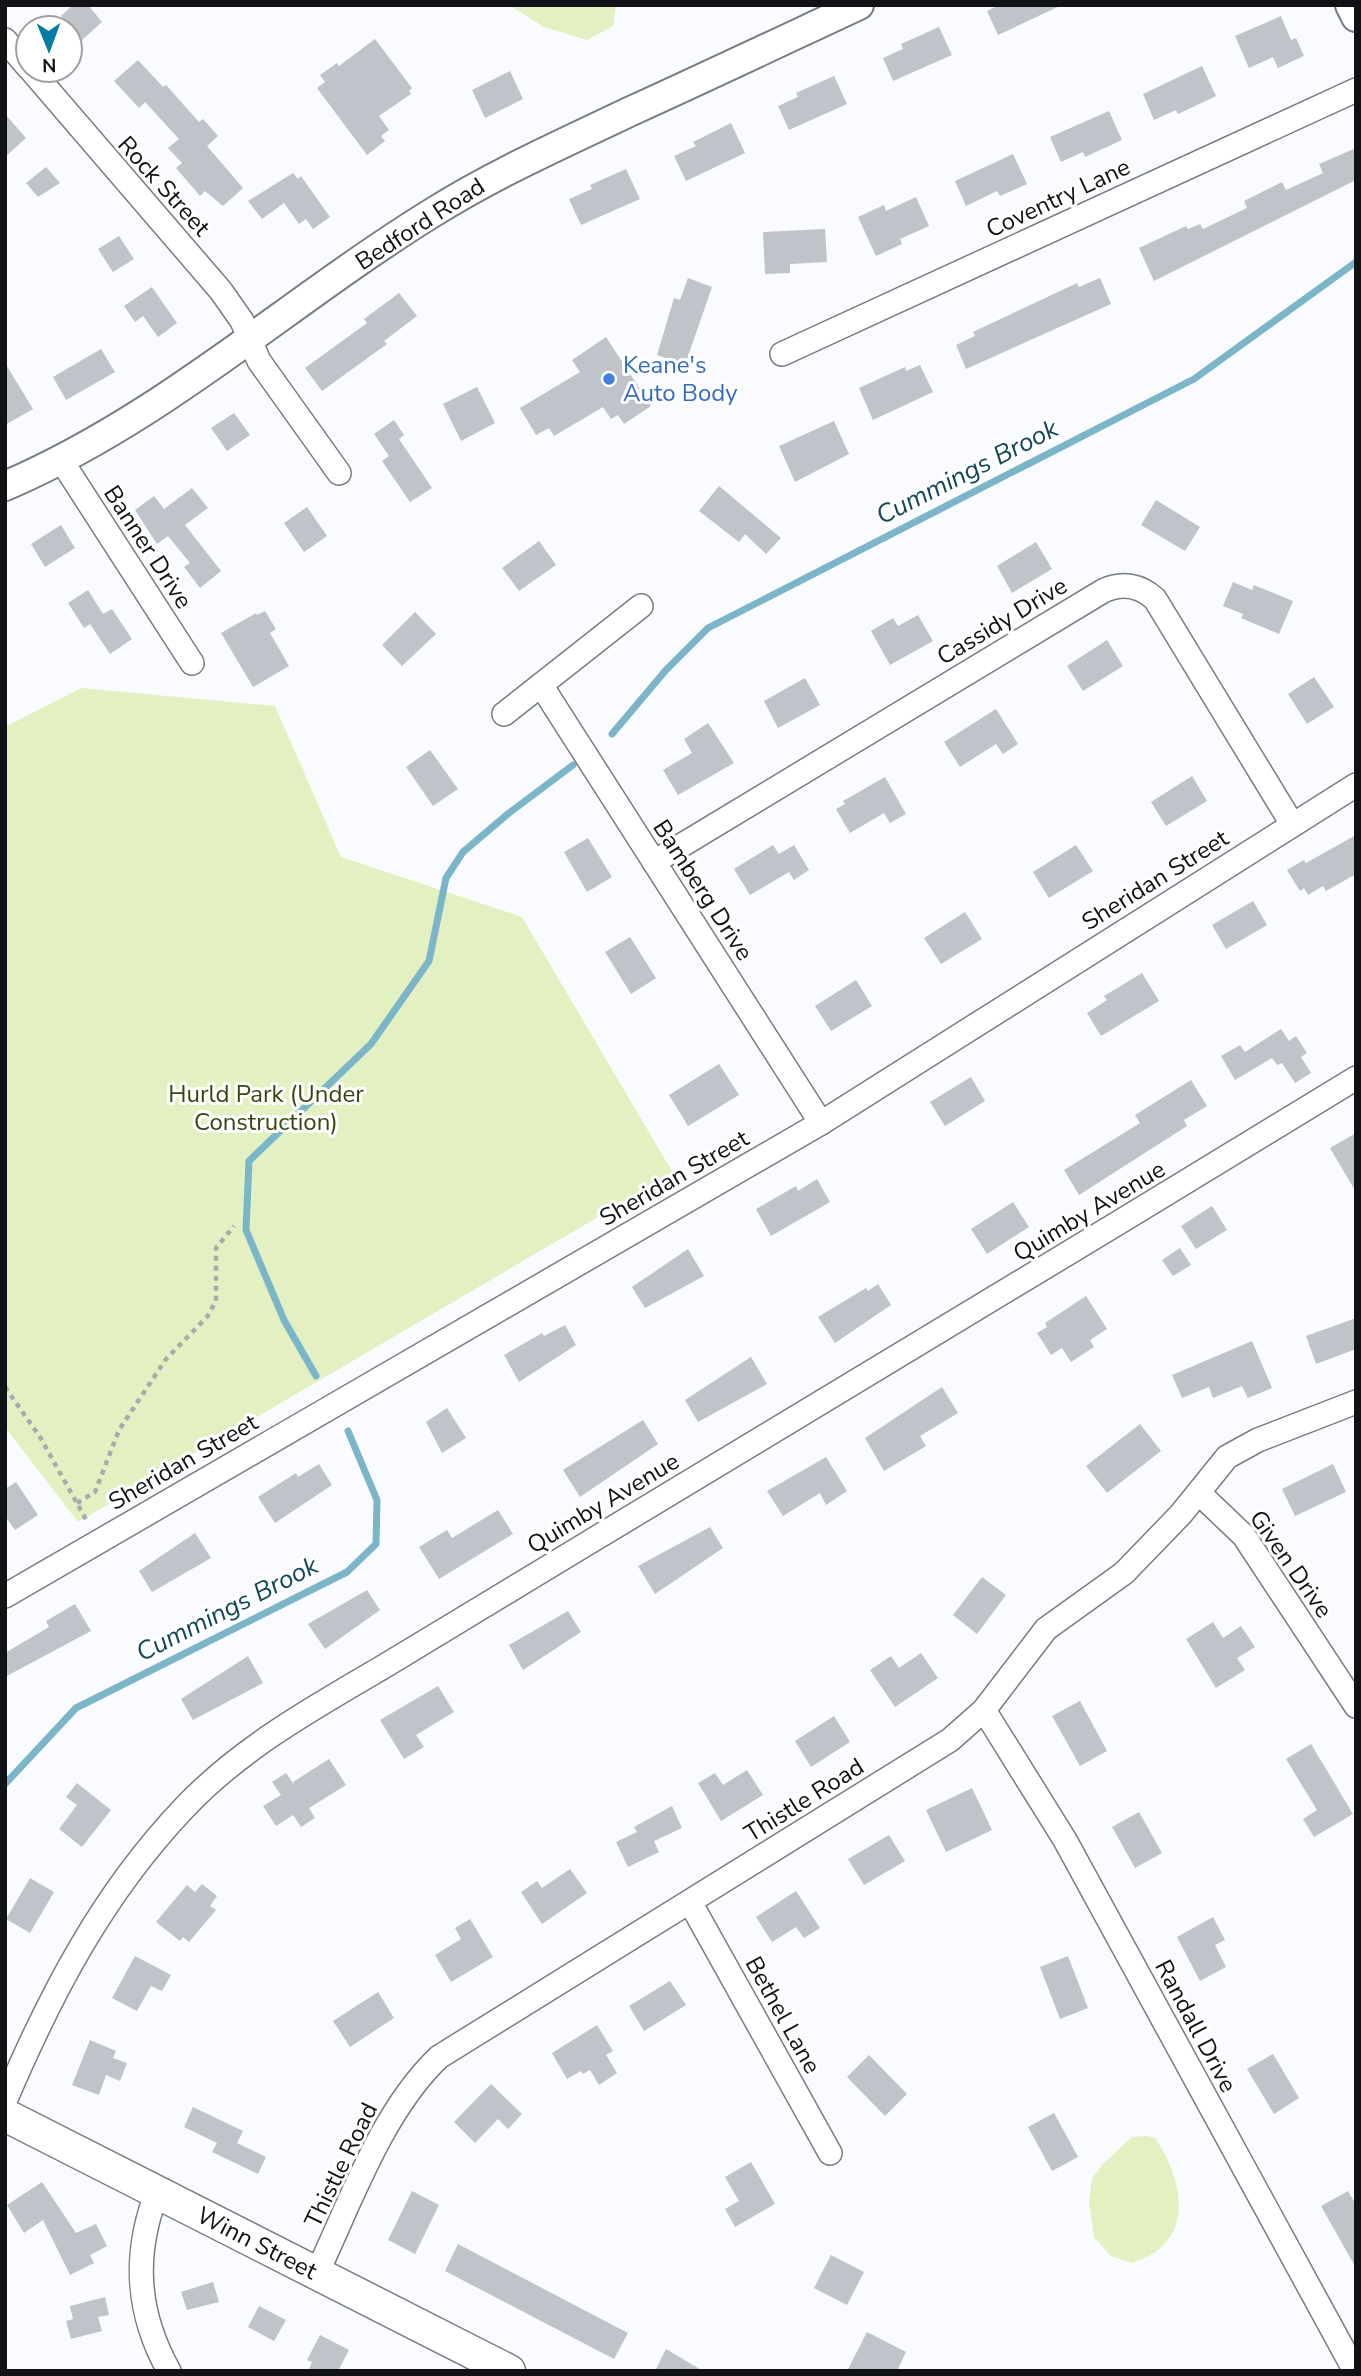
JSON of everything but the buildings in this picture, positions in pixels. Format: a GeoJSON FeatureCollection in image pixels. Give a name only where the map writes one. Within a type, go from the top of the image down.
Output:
{"type":"FeatureCollection","features":[{"type":"Feature","properties":{"kind":"main road","name":"Winn Street"},"geometry":{"type":"LineString","coordinates":[[5,2115],[509,2371]]}},
{"type":"Feature","properties":{"kind":"street","name":"Bedford Road"},"geometry":{"type":"LineString","coordinates":[[5,486],[61,460],[145,411],[250,341],[392,239],[489,179],[859,5]]}},
{"type":"Feature","properties":{"kind":"street"},"geometry":{"type":"LineString","coordinates":[[1350,5],[1356,17]]}},
{"type":"Feature","properties":{"kind":"street","name":"Rock Street"},"geometry":{"type":"LineString","coordinates":[[42,84],[220,291],[242,321],[259,361],[339,474]]}},
{"type":"Feature","properties":{"kind":"street","name":"Coventry Lane"},"geometry":{"type":"LineString","coordinates":[[782,354],[1356,90]]}},
{"type":"Feature","properties":{"kind":"street","name":"Banner Drive"},"geometry":{"type":"LineString","coordinates":[[61,460],[192,663]]}},
{"type":"Feature","properties":{"kind":"street","name":"Cassidy Drive"},"geometry":{"type":"LineString","coordinates":[[654,862],[1103,591],[1123,585],[1137,587],[1155,599],[1292,824]]}},
{"type":"Feature","properties":{"kind":"street"},"geometry":{"type":"LineString","coordinates":[[504,714],[641,606]]}},
{"type":"Feature","properties":{"kind":"street","name":"Bamberg Drive"},"geometry":{"type":"LineString","coordinates":[[541,685],[821,1123]]}},
{"type":"Feature","properties":{"kind":"street","name":"Sheridan Street"},"geometry":{"type":"LineString","coordinates":[[5,1595],[821,1123],[1356,785]]}},
{"type":"Feature","properties":{"kind":"street","name":"Quimby Avenue"},"geometry":{"type":"LineString","coordinates":[[5,2101],[57,1985],[109,1899],[185,1807],[246,1753],[347,1688],[920,1345],[1356,1078]]}},
{"type":"Feature","properties":{"kind":"street","name":"Thistle Road"},"geometry":{"type":"LineString","coordinates":[[317,2273],[384,2136],[421,2074],[439,2057],[934,1751],[984,1710],[1046,1629],[1124,1573],[1199,1493],[1219,1465],[1233,1452],[1356,1402]]}},
{"type":"Feature","properties":{"kind":"street","name":"Given Drive"},"geometry":{"type":"LineString","coordinates":[[1199,1493],[1244,1536],[1356,1706]]}},
{"type":"Feature","properties":{"kind":"street","name":"Randall Drive"},"geometry":{"type":"LineString","coordinates":[[984,1710],[1065,1840],[1355,2371]]}},
{"type":"Feature","properties":{"kind":"street","name":"Bethel Lane"},"geometry":{"type":"LineString","coordinates":[[690,1902],[830,2153]]}},
{"type":"Feature","properties":{"kind":"street"},"geometry":{"type":"LineString","coordinates":[[157,2192],[142,2241],[141,2290],[149,2330],[169,2371]]}},
{"type":"Feature","properties":{"kind":"path"},"geometry":{"type":"LineString","coordinates":[[76,1503],[95,1492],[119,1430],[166,1359],[207,1317],[216,1301],[216,1248],[234,1226]]}},
{"type":"Feature","properties":{"kind":"path"},"geometry":{"type":"LineString","coordinates":[[5,1387],[40,1437],[98,1542]]}},
{"type":"Feature","properties":{"kind":"green space"},"geometry":{"type":"Polygon","coordinates":[[[509,5],[616,5],[613,26],[587,40],[544,27],[509,5]]]}},
{"type":"Feature","properties":{"kind":"green space","name":"Hurld Park (Under Construction)"},"geometry":{"type":"Polygon","coordinates":[[[81,688],[275,706],[341,857],[522,917],[673,1173],[78,1522],[5,1427],[5,727],[81,688]]]}},
{"type":"Feature","properties":{"kind":"green space"},"geometry":{"type":"Polygon","coordinates":[[[1132,2137],[1155,2138],[1173,2173],[1179,2210],[1175,2227],[1166,2242],[1152,2254],[1131,2263],[1111,2256],[1094,2237],[1089,2202],[1092,2179],[1103,2164],[1132,2137]]]}},
{"type":"Feature","properties":{"kind":"waterway","name":"Cummings Brook"},"geometry":{"type":"LineString","coordinates":[[612,734],[666,670],[708,628],[1194,379],[1356,262]]}},
{"type":"Feature","properties":{"kind":"waterway","name":"Cummings Brook"},"geometry":{"type":"LineString","coordinates":[[316,1376],[284,1320],[246,1230],[249,1161],[371,1044],[429,961],[446,878],[463,852],[573,765]]}},
{"type":"Feature","properties":{"kind":"waterway","name":"Cummings Brook"},"geometry":{"type":"LineString","coordinates":[[5,1784],[76,1708],[347,1572],[376,1544],[377,1500],[348,1431]]}},
{"type":"Feature","properties":{"kind":"place","name":"Keane's Auto Body"},"geometry":{"type":"Point","coordinates":[609,379]}}]}
